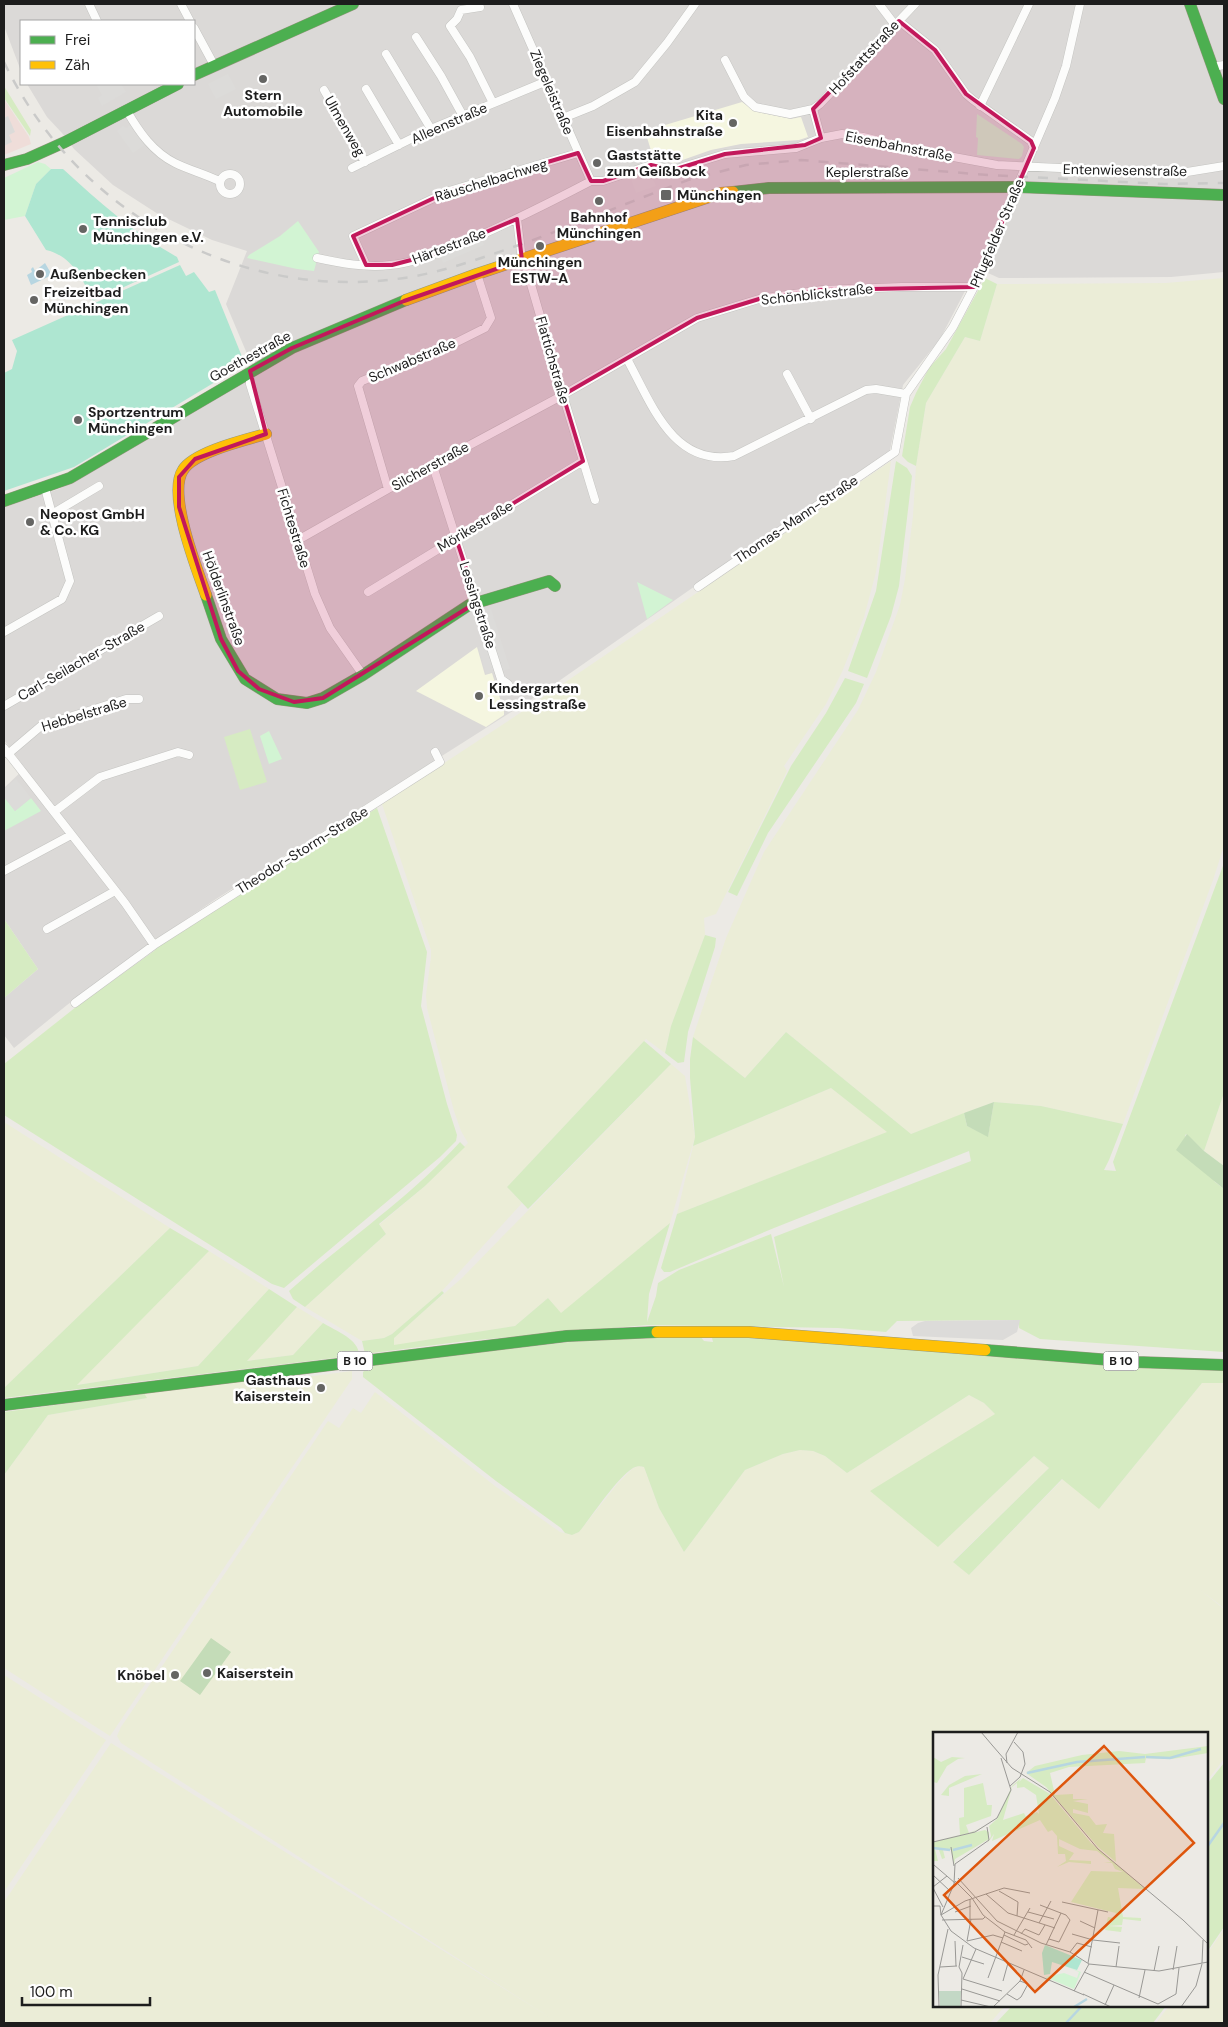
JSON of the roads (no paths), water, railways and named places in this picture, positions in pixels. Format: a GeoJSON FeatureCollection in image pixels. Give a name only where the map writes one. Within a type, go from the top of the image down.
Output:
{"type":"FeatureCollection","features":[{"type":"Feature","properties":{"kind":"street"},"geometry":{"type":"LineString","coordinates":[[89,4],[97,20]]}},
{"type":"Feature","properties":{"kind":"street"},"geometry":{"type":"LineString","coordinates":[[181,4],[189,20]]}},
{"type":"Feature","properties":{"kind":"street"},"geometry":{"type":"LineString","coordinates":[[195,74],[353,4]]}},
{"type":"Feature","properties":{"kind":"street","name":"Ziegeleistraße"},"geometry":{"type":"LineString","coordinates":[[513,4],[591,181]]}},
{"type":"Feature","properties":{"kind":"street"},"geometry":{"type":"LineString","coordinates":[[563,118],[593,106],[635,82],[667,43],[695,4]]}},
{"type":"Feature","properties":{"kind":"street"},"geometry":{"type":"LineString","coordinates":[[878,4],[897,23],[934,50],[966,94],[1030,141],[1034,148]]}},
{"type":"Feature","properties":{"kind":"street","name":"Hofstattstraße"},"geometry":{"type":"LineString","coordinates":[[813,109],[820,104],[915,4]]}},
{"type":"Feature","properties":{"kind":"street"},"geometry":{"type":"LineString","coordinates":[[980,106],[1029,4]]}},
{"type":"Feature","properties":{"kind":"street","name":"Pflugfelder Straße"},"geometry":{"type":"LineString","coordinates":[[895,452],[906,394],[953,327],[974,288],[1055,98],[1066,66],[1080,4]]}},
{"type":"Feature","properties":{"kind":"street"},"geometry":{"type":"LineString","coordinates":[[1190,4],[1219,66],[1224,99]]}},
{"type":"Feature","properties":{"kind":"street"},"geometry":{"type":"LineString","coordinates":[[480,7],[461,10],[457,19],[450,26],[474,65],[493,103]]}},
{"type":"Feature","properties":{"kind":"street"},"geometry":{"type":"LineString","coordinates":[[195,30],[214,65]]}},
{"type":"Feature","properties":{"kind":"street"},"geometry":{"type":"LineString","coordinates":[[416,37],[464,116]]}},
{"type":"Feature","properties":{"kind":"street"},"geometry":{"type":"LineString","coordinates":[[386,54],[431,129]]}},
{"type":"Feature","properties":{"kind":"street"},"geometry":{"type":"LineString","coordinates":[[725,60],[744,97],[755,107],[790,114],[813,109],[821,138]]}},
{"type":"Feature","properties":{"kind":"street","name":"Alleenstraße"},"geometry":{"type":"LineString","coordinates":[[352,168],[431,129],[547,81]]}},
{"type":"Feature","properties":{"kind":"street"},"geometry":{"type":"LineString","coordinates":[[4,172],[9,164],[92,129],[176,85]]}},
{"type":"Feature","properties":{"kind":"street"},"geometry":{"type":"LineString","coordinates":[[366,89],[399,145]]}},
{"type":"Feature","properties":{"kind":"street","name":"Ulmenweg"},"geometry":{"type":"LineString","coordinates":[[324,90],[366,162]]}},
{"type":"Feature","properties":{"kind":"street"},"geometry":{"type":"LineString","coordinates":[[127,111],[148,142],[169,160],[219,181]]}},
{"type":"Feature","properties":{"kind":"street","name":"Eisenbahnstraße"},"geometry":{"type":"LineString","coordinates":[[573,190],[591,181],[603,182],[651,165],[673,170],[725,154],[796,148],[821,138],[842,134],[970,161],[1026,167]]}},
{"type":"Feature","properties":{"kind":"street","name":"Räuschelbachweg"},"geometry":{"type":"LineString","coordinates":[[366,265],[353,236],[449,191],[578,153]]}},
{"type":"Feature","properties":{"kind":"street","name":"Entenwiesenstraße"},"geometry":{"type":"LineString","coordinates":[[1026,167],[1181,173],[1224,166]]}},
{"type":"Feature","properties":{"kind":"street","name":"Keplerstraße"},"geometry":{"type":"LineString","coordinates":[[522,260],[721,193],[746,189],[796,187],[1017,187],[1224,195]]}},
{"type":"Feature","properties":{"kind":"street","name":"Härtestraße"},"geometry":{"type":"LineString","coordinates":[[317,258],[366,265],[392,265],[426,257],[517,219],[573,190]]}},
{"type":"Feature","properties":{"kind":"street","name":"Flattichstraße"},"geometry":{"type":"LineString","coordinates":[[517,219],[522,260],[595,500]]}},
{"type":"Feature","properties":{"kind":"street","name":"Goethestraße"},"geometry":{"type":"LineString","coordinates":[[4,501],[70,478],[292,348],[404,301],[477,274],[522,260]]}},
{"type":"Feature","properties":{"kind":"street","name":"Schwabstraße"},"geometry":{"type":"LineString","coordinates":[[388,489],[358,386],[362,381],[449,346],[485,328],[491,318],[477,274]]}},
{"type":"Feature","properties":{"kind":"street","name":"Schönblickstraße"},"geometry":{"type":"LineString","coordinates":[[562,395],[697,318],[759,299],[822,290],[902,287],[974,288]]}},
{"type":"Feature","properties":{"kind":"street"},"geometry":{"type":"LineString","coordinates":[[627,359],[663,425],[682,445],[696,453],[713,458],[734,456],[870,389],[906,394]]}},
{"type":"Feature","properties":{"kind":"street","name":"Fichtestraße"},"geometry":{"type":"LineString","coordinates":[[250,371],[250,384],[314,594],[330,628],[363,675]]}},
{"type":"Feature","properties":{"kind":"street"},"geometry":{"type":"LineString","coordinates":[[787,374],[811,419]]}},
{"type":"Feature","properties":{"kind":"street","name":"Silcherstraße"},"geometry":{"type":"LineString","coordinates":[[298,540],[562,395]]}},
{"type":"Feature","properties":{"kind":"street","name":"Hölderlinstraße"},"geometry":{"type":"LineString","coordinates":[[266,434],[223,447],[195,459],[183,469],[178,480],[179,507],[221,640],[245,679],[277,699],[307,704],[323,698],[363,675],[469,605],[549,581],[555,586]]}},
{"type":"Feature","properties":{"kind":"street","name":"Thomas-Mann-Straße"},"geometry":{"type":"LineString","coordinates":[[698,587],[895,452]]}},
{"type":"Feature","properties":{"kind":"street","name":"Mörikestraße"},"geometry":{"type":"LineString","coordinates":[[368,592],[583,461]]}},
{"type":"Feature","properties":{"kind":"street","name":"Lessingstraße"},"geometry":{"type":"LineString","coordinates":[[433,466],[501,679],[508,684]]}},
{"type":"Feature","properties":{"kind":"street"},"geometry":{"type":"LineString","coordinates":[[52,514],[98,486]]}},
{"type":"Feature","properties":{"kind":"street"},"geometry":{"type":"LineString","coordinates":[[4,632],[62,599],[70,581],[45,488]]}},
{"type":"Feature","properties":{"kind":"street","name":"Carl-Seilacher-Straße"},"geometry":{"type":"LineString","coordinates":[[4,706],[159,616]]}},
{"type":"Feature","properties":{"kind":"street","name":"Hebbelstraße"},"geometry":{"type":"LineString","coordinates":[[6,751],[41,726],[126,699],[140,700]]}},
{"type":"Feature","properties":{"kind":"street"},"geometry":{"type":"LineString","coordinates":[[6,751],[115,891],[154,945],[75,1004]]}},
{"type":"Feature","properties":{"kind":"street"},"geometry":{"type":"LineString","coordinates":[[54,812],[100,777],[178,752],[189,755]]}},
{"type":"Feature","properties":{"kind":"street","name":"Theodor-Storm-Straße"},"geometry":{"type":"LineString","coordinates":[[154,945],[440,762],[435,752]]}},
{"type":"Feature","properties":{"kind":"street"},"geometry":{"type":"LineString","coordinates":[[4,871],[70,835]]}},
{"type":"Feature","properties":{"kind":"street"},"geometry":{"type":"LineString","coordinates":[[47,929],[115,891]]}},
{"type":"Feature","properties":{"kind":"street","name":"B 10"},"geometry":{"type":"LineString","coordinates":[[4,1405],[478,1346],[567,1336],[640,1332],[759,1332],[1136,1362],[1224,1365]]}},
{"type":"Feature","properties":{"kind":"water","name":"Außenbecken"},"geometry":{"type":"Polygon","coordinates":[[[45,263],[52,275],[31,285],[27,275],[32,272],[31,269],[33,267],[35,271],[45,263]]]}},
{"type":"Feature","properties":{"kind":"waterway"},"geometry":{"type":"LineString","coordinates":[[1208,1846],[1224,1823]]}},
{"type":"Feature","properties":{"kind":"waterway"},"geometry":{"type":"LineString","coordinates":[[1066,2023],[1081,2007]]}},
{"type":"Feature","properties":{"kind":"railway"},"geometry":{"type":"LineString","coordinates":[[4,62],[36,117],[76,165],[122,206],[174,238],[230,263],[290,277],[353,282],[416,276],[443,270],[563,229],[688,180],[746,165],[801,160],[988,175],[1164,184],[1224,183]]}},
{"type":"Feature","properties":{"kind":"place","name":"Stern Automobile"},"geometry":{"type":"Point","coordinates":[263,79]}},
{"type":"Feature","properties":{"kind":"place","name":"Kita Eisenbahnstraße"},"geometry":{"type":"Point","coordinates":[733,123]}},
{"type":"Feature","properties":{"kind":"place","name":"Gaststätte zum Geißbock"},"geometry":{"type":"Point","coordinates":[597,163]}},
{"type":"Feature","properties":{"kind":"place","name":"Münchingen"},"geometry":{"type":"Point","coordinates":[666,195]}},
{"type":"Feature","properties":{"kind":"place","name":"Bahnhof Münchingen"},"geometry":{"type":"Point","coordinates":[599,201]}},
{"type":"Feature","properties":{"kind":"place","name":"Tennisclub Münchingen e.V."},"geometry":{"type":"Point","coordinates":[83,229]}},
{"type":"Feature","properties":{"kind":"place","name":"Münchingen ESTW-A"},"geometry":{"type":"Point","coordinates":[540,246]}},
{"type":"Feature","properties":{"kind":"place","name":"Außenbecken"},"geometry":{"type":"Point","coordinates":[40,274]}},
{"type":"Feature","properties":{"kind":"place","name":"Freizeitbad Münchingen"},"geometry":{"type":"Point","coordinates":[34,300]}},
{"type":"Feature","properties":{"kind":"place","name":"Sportzentrum Münchingen"},"geometry":{"type":"Point","coordinates":[78,420]}},
{"type":"Feature","properties":{"kind":"place","name":"Neopost GmbH & Co. KG"},"geometry":{"type":"Point","coordinates":[30,522]}},
{"type":"Feature","properties":{"kind":"place","name":"Kindergarten Lessingstraße"},"geometry":{"type":"Point","coordinates":[479,696]}},
{"type":"Feature","properties":{"kind":"place","name":"Gasthaus Kaiserstein"},"geometry":{"type":"Point","coordinates":[321,1388]}},
{"type":"Feature","properties":{"kind":"place","name":"Kaiserstein"},"geometry":{"type":"Point","coordinates":[207,1673]}},
{"type":"Feature","properties":{"kind":"place","name":"Knöbel"},"geometry":{"type":"Point","coordinates":[175,1675]}}]}
